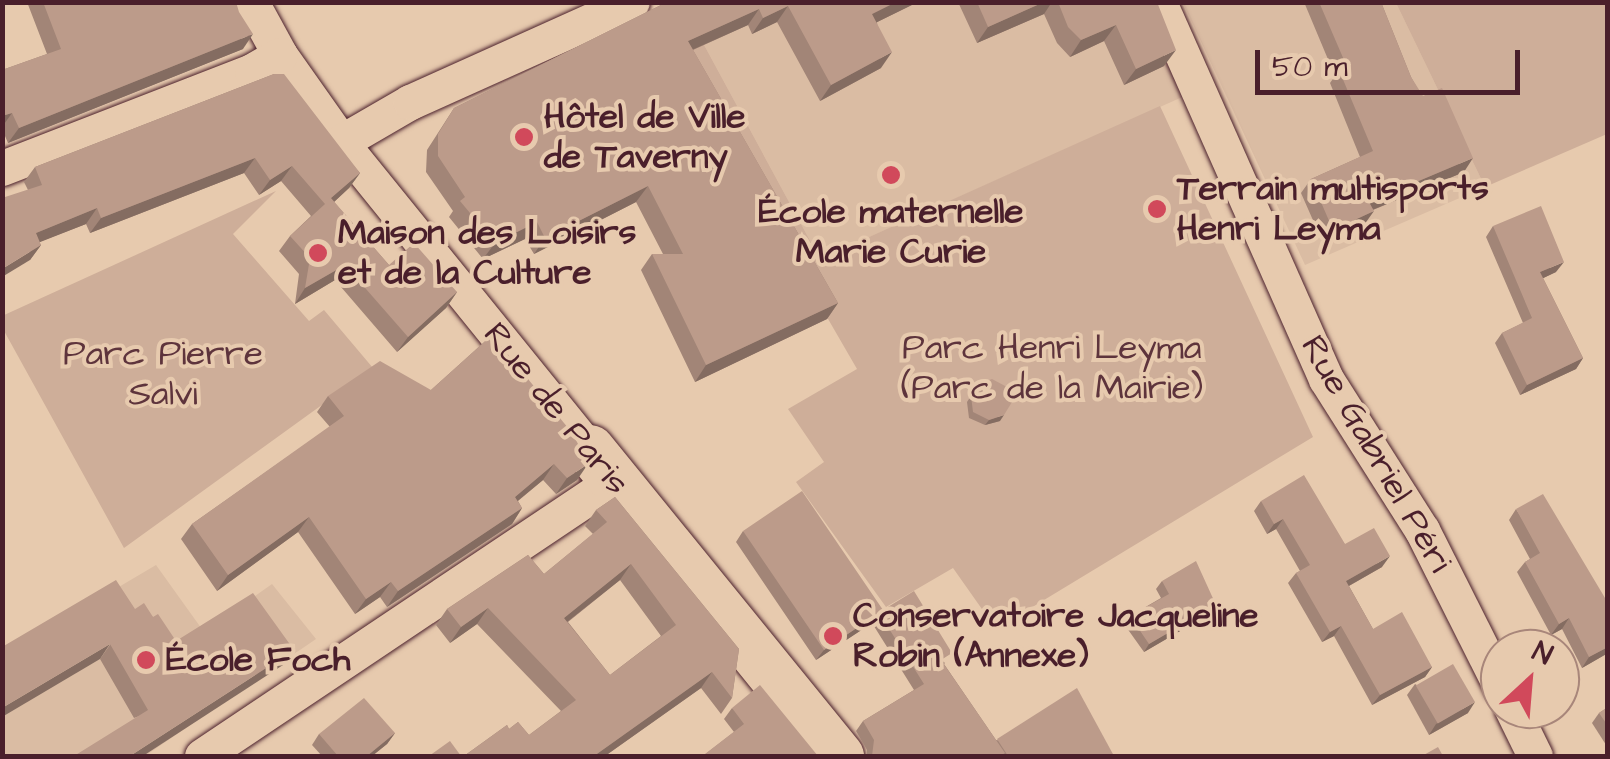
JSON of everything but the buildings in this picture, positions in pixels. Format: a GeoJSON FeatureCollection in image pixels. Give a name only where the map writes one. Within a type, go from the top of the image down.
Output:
{"type":"FeatureCollection","features":[{"type":"Feature","properties":{"kind":"street","name":"Rue de Paris"},"geometry":{"type":"LineString","coordinates":[[251,2],[280,55],[341,142],[840,756]]}},
{"type":"Feature","properties":{"kind":"street"},"geometry":{"type":"LineString","coordinates":[[341,142],[410,102],[632,2]]}},
{"type":"Feature","properties":{"kind":"street","name":"Rue Gabriel Péri"},"geometry":{"type":"LineString","coordinates":[[1159,2],[1326,380],[1422,530],[1480,645]]}},
{"type":"Feature","properties":{"kind":"street"},"geometry":{"type":"LineString","coordinates":[[2,168],[252,70],[280,55]]}},
{"type":"Feature","properties":{"kind":"street"},"geometry":{"type":"LineString","coordinates":[[202,756],[602,465]]}},
{"type":"Feature","properties":{"kind":"street"},"geometry":{"type":"LineString","coordinates":[[1522,729],[1535,756]]}},
{"type":"Feature","properties":{"kind":"shaded area","name":"École maternelle Marie Curie"},"geometry":{"type":"Polygon","coordinates":[[[690,2],[1159,3],[1198,90],[820,259],[683,6],[690,2]]]}},
{"type":"Feature","properties":{"kind":"shaded area"},"geometry":{"type":"Polygon","coordinates":[[[1183,3],[1396,3],[1485,187],[1305,265],[1183,3]]]}},
{"type":"Feature","properties":{"kind":"shaded area","name":"École Foch"},"geometry":{"type":"Polygon","coordinates":[[[156,565],[204,632],[272,584],[316,639],[145,756],[3,756],[2,656],[156,565]]]}},
{"type":"Feature","properties":{"kind":"green space"},"geometry":{"type":"Polygon","coordinates":[[[1396,3],[1607,3],[1607,134],[1485,187],[1396,3]]]}},
{"type":"Feature","properties":{"kind":"green space","name":"Parc Henri Leyma (Parc de la Mairie)"},"geometry":{"type":"Polygon","coordinates":[[[683,6],[820,259],[1160,106],[1313,437],[996,629],[953,568],[886,607],[796,482],[824,462],[788,409],[857,369],[655,20],[683,6]]]}},
{"type":"Feature","properties":{"kind":"green space","name":"Parc Pierre Salvi"},"geometry":{"type":"Polygon","coordinates":[[[276,191],[233,234],[309,321],[324,310],[373,368],[124,548],[3,329],[2,316],[276,191]]]}},
{"type":"Feature","properties":{"kind":"place","name":"Hôtel de Ville de Taverny"},"geometry":{"type":"Point","coordinates":[524,137]}},
{"type":"Feature","properties":{"kind":"place","name":"École maternelle Marie Curie"},"geometry":{"type":"Point","coordinates":[891,175]}},
{"type":"Feature","properties":{"kind":"place","name":"Terrain multisports Henri Leyma"},"geometry":{"type":"Point","coordinates":[1157,209]}},
{"type":"Feature","properties":{"kind":"place","name":"Maison des Loisirs et de la Culture"},"geometry":{"type":"Point","coordinates":[318,253]}},
{"type":"Feature","properties":{"kind":"place","name":"Conservatoire Jacqueline Robin (Annexe)"},"geometry":{"type":"Point","coordinates":[833,636]}},
{"type":"Feature","properties":{"kind":"place","name":"École Foch"},"geometry":{"type":"Point","coordinates":[146,660]}}]}
